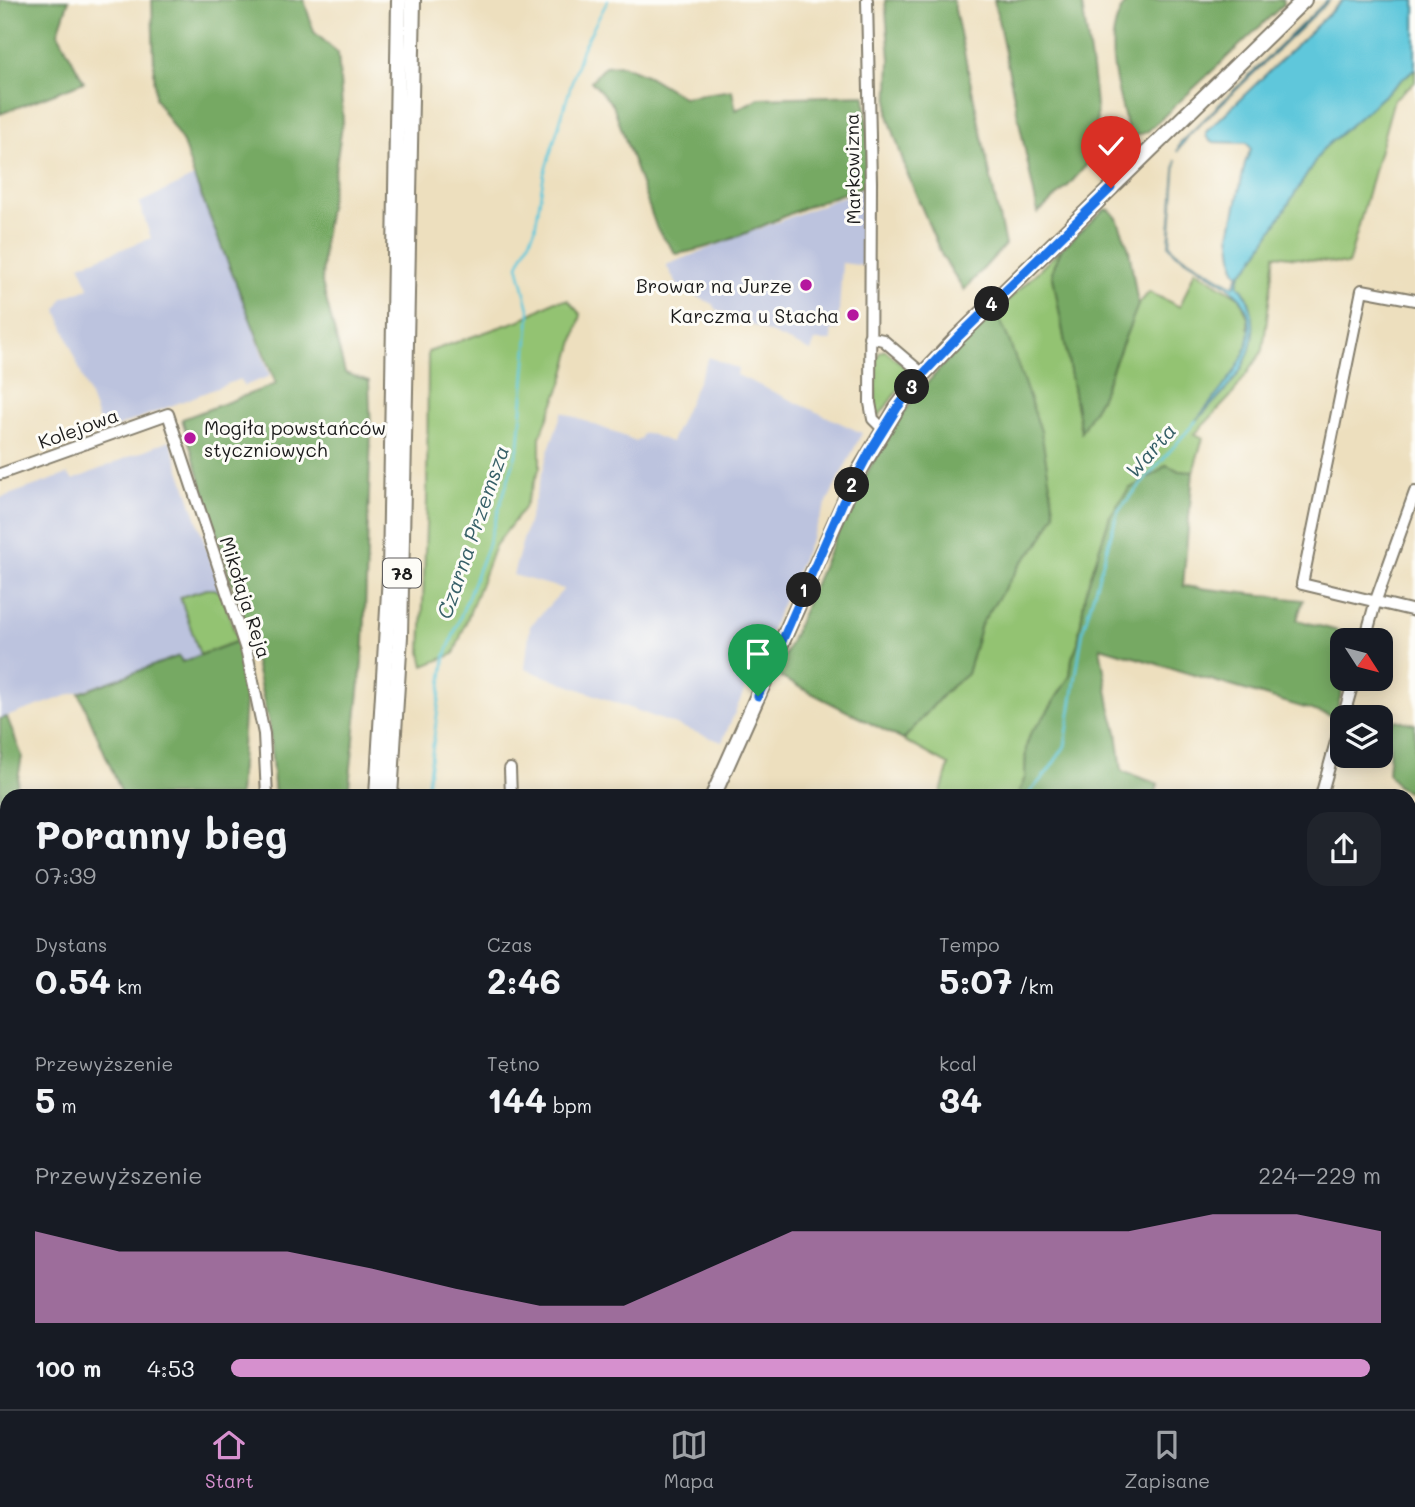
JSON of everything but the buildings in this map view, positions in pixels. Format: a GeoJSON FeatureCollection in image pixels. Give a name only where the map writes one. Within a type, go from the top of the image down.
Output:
{"type":"FeatureCollection","features":[{"type":"Feature","properties":{"kind":"main road","name":"78"},"geometry":{"type":"LineString","coordinates":[[390,789],[400,636],[399,0]]}},
{"type":"Feature","properties":{"kind":"main road","name":"78"},"geometry":{"type":"LineString","coordinates":[[400,324],[413,0]]}},
{"type":"Feature","properties":{"kind":"main road"},"geometry":{"type":"LineString","coordinates":[[716,789],[843,502],[883,429],[923,374],[1304,0]]}},
{"type":"Feature","properties":{"kind":"main road","name":"78"},"geometry":{"type":"LineString","coordinates":[[377,789],[390,602],[400,353]]}},
{"type":"Feature","properties":{"kind":"street","name":"Markowizna"},"geometry":{"type":"LineString","coordinates":[[867,0],[871,183],[871,414],[883,429]]}},
{"type":"Feature","properties":{"kind":"street"},"geometry":{"type":"LineString","coordinates":[[1415,300],[1362,289],[1302,584],[1415,611]]}},
{"type":"Feature","properties":{"kind":"street"},"geometry":{"type":"LineString","coordinates":[[869,337],[883,340],[923,374]]}},
{"type":"Feature","properties":{"kind":"street","name":"Kolejowa"},"geometry":{"type":"LineString","coordinates":[[0,474],[168,414]]}},
{"type":"Feature","properties":{"kind":"street","name":"Mikołaja Reja"},"geometry":{"type":"LineString","coordinates":[[168,414],[247,653],[264,734],[267,789]]}},
{"type":"Feature","properties":{"kind":"street"},"geometry":{"type":"LineString","coordinates":[[1368,628],[1415,492]]}},
{"type":"Feature","properties":{"kind":"street"},"geometry":{"type":"LineString","coordinates":[[1323,789],[1330,764]]}},
{"type":"Feature","properties":{"kind":"street"},"geometry":{"type":"LineString","coordinates":[[510,769],[511,789]]}},
{"type":"Feature","properties":{"kind":"shaded area"},"geometry":{"type":"Polygon","coordinates":[[[198,175],[270,376],[244,386],[240,379],[114,428],[99,421],[57,310],[63,298],[89,288],[80,265],[151,238],[139,203],[198,175]]]}},
{"type":"Feature","properties":{"kind":"shaded area"},"geometry":{"type":"Polygon","coordinates":[[[866,188],[866,266],[842,263],[838,330],[831,330],[832,341],[815,341],[811,351],[717,310],[713,304],[679,288],[666,265],[866,188]]]}},
{"type":"Feature","properties":{"kind":"shaded area"},"geometry":{"type":"Polygon","coordinates":[[[709,357],[738,369],[737,375],[862,433],[827,502],[722,742],[525,669],[530,626],[564,589],[513,575],[562,412],[636,441],[642,434],[647,433],[671,442],[709,357]]]}},
{"type":"Feature","properties":{"kind":"shaded area"},"geometry":{"type":"Polygon","coordinates":[[[170,440],[238,641],[181,662],[179,657],[0,719],[0,498],[68,474],[73,480],[170,440]]]}},
{"type":"Feature","properties":{"kind":"green space"},"geometry":{"type":"Polygon","coordinates":[[[0,0],[69,0],[58,33],[84,82],[0,114],[0,0]]]}},
{"type":"Feature","properties":{"kind":"green space"},"geometry":{"type":"Polygon","coordinates":[[[152,0],[304,0],[314,32],[338,53],[343,120],[324,239],[322,283],[345,373],[369,381],[371,432],[364,644],[349,789],[274,789],[269,725],[254,658],[182,419],[276,384],[195,180],[183,143],[155,98],[152,0]]]}},
{"type":"Feature","properties":{"kind":"green space"},"geometry":{"type":"Polygon","coordinates":[[[885,0],[953,0],[1005,245],[964,290],[942,256],[907,173],[888,115],[890,59],[885,0]]]}},
{"type":"Feature","properties":{"kind":"green space"},"geometry":{"type":"Polygon","coordinates":[[[994,0],[1081,0],[1095,95],[1098,152],[1068,186],[1038,213],[994,0]]]}},
{"type":"Feature","properties":{"kind":"green space"},"geometry":{"type":"Polygon","coordinates":[[[1128,0],[1283,0],[1284,4],[1147,132],[1130,138],[1117,86],[1112,49],[1119,15],[1128,0]]]}},
{"type":"Feature","properties":{"kind":"green space"},"geometry":{"type":"Polygon","coordinates":[[[622,65],[648,76],[683,97],[732,90],[736,110],[759,98],[865,95],[871,183],[803,208],[722,243],[676,254],[657,229],[613,105],[591,81],[605,66],[622,65]]]}},
{"type":"Feature","properties":{"kind":"green space"},"geometry":{"type":"Polygon","coordinates":[[[1415,68],[1415,82],[1394,99],[1348,265],[1275,255],[1263,350],[1232,395],[1194,435],[1203,438],[1193,472],[1180,471],[1166,465],[1129,489],[1110,516],[1085,594],[1070,676],[1042,720],[1031,732],[1026,747],[1025,778],[1020,789],[942,789],[949,765],[903,740],[945,692],[967,674],[981,624],[1022,562],[1039,543],[1000,320],[993,315],[1062,248],[1052,271],[1081,431],[1101,397],[1138,305],[1149,292],[1180,307],[1195,270],[1240,298],[1248,318],[1248,329],[1250,305],[1238,285],[1241,273],[1250,265],[1323,149],[1415,68]]]}},
{"type":"Feature","properties":{"kind":"green space"},"geometry":{"type":"Polygon","coordinates":[[[1105,209],[1110,210],[1117,218],[1129,249],[1138,305],[1101,397],[1081,432],[1052,271],[1062,248],[1105,209]]]}},
{"type":"Feature","properties":{"kind":"green space"},"geometry":{"type":"Polygon","coordinates":[[[568,300],[581,315],[563,381],[540,437],[540,467],[524,508],[495,546],[454,654],[424,666],[421,653],[427,501],[428,352],[520,320],[555,301],[568,300]]]}},
{"type":"Feature","properties":{"kind":"green space"},"geometry":{"type":"Polygon","coordinates":[[[993,315],[1000,320],[1009,340],[1041,431],[1055,514],[1039,544],[1022,562],[981,624],[967,674],[945,692],[903,740],[776,675],[844,517],[876,456],[928,382],[993,315]]]}},
{"type":"Feature","properties":{"kind":"green space"},"geometry":{"type":"Polygon","coordinates":[[[885,350],[911,372],[879,416],[876,413],[874,362],[880,352],[885,350]]]}},
{"type":"Feature","properties":{"kind":"green space"},"geometry":{"type":"Polygon","coordinates":[[[1166,465],[1180,471],[1193,472],[1183,586],[1303,600],[1297,620],[1330,629],[1330,691],[1342,691],[1338,705],[1330,705],[1330,716],[1100,647],[1122,771],[1158,784],[1157,789],[1020,789],[1025,778],[1026,747],[1031,732],[1042,720],[1070,676],[1085,594],[1110,516],[1129,489],[1166,465]]]}},
{"type":"Feature","properties":{"kind":"green space"},"geometry":{"type":"Polygon","coordinates":[[[215,589],[222,594],[238,641],[200,655],[180,597],[215,589]]]}},
{"type":"Feature","properties":{"kind":"green space"},"geometry":{"type":"Polygon","coordinates":[[[238,641],[247,669],[239,789],[120,789],[79,693],[179,656],[182,662],[238,641]]]}},
{"type":"Feature","properties":{"kind":"green space"},"geometry":{"type":"Polygon","coordinates":[[[7,717],[22,756],[16,789],[0,789],[0,719],[7,717]]]}},
{"type":"Feature","properties":{"kind":"green space"},"geometry":{"type":"Polygon","coordinates":[[[1396,720],[1415,724],[1415,789],[1398,787],[1388,773],[1388,768],[1393,768],[1393,723],[1396,720]]]}},
{"type":"Feature","properties":{"kind":"water"},"geometry":{"type":"Polygon","coordinates":[[[1330,0],[1190,134],[1177,152],[1180,143],[1330,0]]]}},
{"type":"Feature","properties":{"kind":"water"},"geometry":{"type":"Polygon","coordinates":[[[1343,0],[1415,0],[1415,68],[1323,149],[1250,265],[1241,273],[1238,284],[1247,297],[1252,313],[1251,346],[1238,374],[1194,423],[1238,366],[1250,333],[1249,316],[1241,299],[1227,285],[1174,252],[1169,245],[1176,159],[1170,245],[1175,251],[1234,286],[1239,274],[1235,270],[1230,235],[1245,163],[1251,149],[1247,143],[1211,142],[1206,132],[1343,0]]]}},
{"type":"Feature","properties":{"kind":"waterway","name":"Czarna Przemsza"},"geometry":{"type":"LineString","coordinates":[[427,789],[445,657],[487,547],[519,445],[530,313],[518,265],[535,229],[544,174],[582,49],[608,0]]}},
{"type":"Feature","properties":{"kind":"waterway","name":"Warta"},"geometry":{"type":"LineString","coordinates":[[1033,789],[1065,746],[1083,630],[1118,511],[1196,421]]}},
{"type":"Feature","properties":{"kind":"place","name":"Browar na Jurze"},"geometry":{"type":"Point","coordinates":[806,285]}},
{"type":"Feature","properties":{"kind":"place","name":"Karczma u Stacha"},"geometry":{"type":"Point","coordinates":[853,315]}},
{"type":"Feature","properties":{"kind":"place","name":"Mogiła powstańców styczniowych"},"geometry":{"type":"Point","coordinates":[190,438]}},
{"type":"Feature","properties":{"kind":"route"},"geometry":{"type":"LineString","coordinates":[[758,696],[843,502],[897,408],[923,374],[956,339],[1111,188]]}}]}
